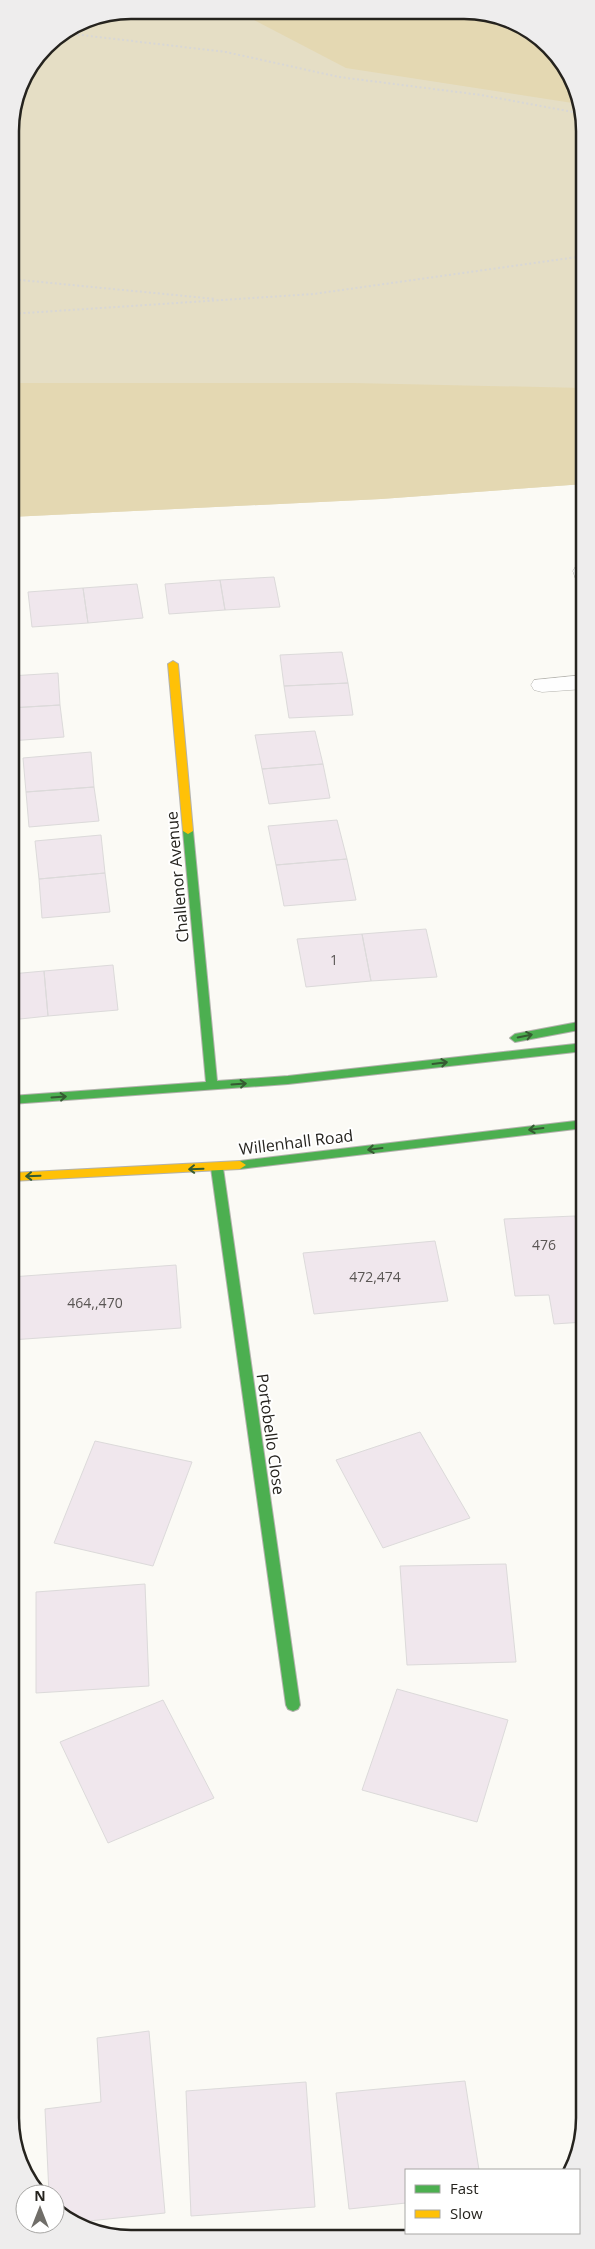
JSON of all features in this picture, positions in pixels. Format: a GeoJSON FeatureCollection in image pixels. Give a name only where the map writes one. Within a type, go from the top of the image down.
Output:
{"type":"FeatureCollection","features":[{"type":"Feature","properties":{"kind":"main road","name":"Challenor Avenue"},"geometry":{"type":"LineString","coordinates":[[173,664],[212,1086]]}},
{"type":"Feature","properties":{"kind":"main road"},"geometry":{"type":"LineString","coordinates":[[508,1039],[576,1026]]}},
{"type":"Feature","properties":{"kind":"main road"},"geometry":{"type":"LineString","coordinates":[[19,1099],[288,1080],[576,1047]]}},
{"type":"Feature","properties":{"kind":"main road"},"geometry":{"type":"LineString","coordinates":[[288,1080],[450,1050]]}},
{"type":"Feature","properties":{"kind":"main road","name":"Willenhall Road"},"geometry":{"type":"LineString","coordinates":[[19,1177],[217,1168],[576,1125]]}},
{"type":"Feature","properties":{"kind":"main road","name":"Portobello Close"},"geometry":{"type":"LineString","coordinates":[[217,1168],[293,1705]]}},
{"type":"Feature","properties":{"kind":"lane"},"geometry":{"type":"LineString","coordinates":[[542,685],[576,683]]}},
{"type":"Feature","properties":{"kind":"path"},"geometry":{"type":"LineString","coordinates":[[74,34],[226,52],[339,77],[481,95],[574,112]]}},
{"type":"Feature","properties":{"kind":"path"},"geometry":{"type":"LineString","coordinates":[[19,313],[313,294],[576,257]]}},
{"type":"Feature","properties":{"kind":"path"},"geometry":{"type":"LineString","coordinates":[[19,280],[226,300]]}},
{"type":"Feature","properties":{"kind":"shaded area"},"geometry":{"type":"Polygon","coordinates":[[[130,19],[465,19],[487,21],[507,27],[538,46],[557,68],[568,88],[572,101],[576,130],[576,485],[381,499],[19,517],[19,123],[23,101],[34,74],[51,51],[68,38],[81,30],[101,23],[130,19]]]}},
{"type":"Feature","properties":{"kind":"shaded area"},"geometry":{"type":"Polygon","coordinates":[[[248,19],[465,19],[487,21],[507,27],[538,46],[557,68],[568,88],[572,103],[346,68],[254,20],[248,19]]]}},
{"type":"Feature","properties":{"kind":"shaded area"},"geometry":{"type":"Polygon","coordinates":[[[19,383],[354,383],[576,388],[576,485],[381,499],[19,517],[19,383]]]}},
{"type":"Feature","properties":{"kind":"building"},"geometry":{"type":"Polygon","coordinates":[[[274,577],[280,607],[225,610],[220,580],[274,577]]]}},
{"type":"Feature","properties":{"kind":"building"},"geometry":{"type":"Polygon","coordinates":[[[220,580],[225,610],[169,614],[165,584],[220,580]]]}},
{"type":"Feature","properties":{"kind":"building"},"geometry":{"type":"Polygon","coordinates":[[[137,584],[143,618],[88,623],[83,588],[137,584]]]}},
{"type":"Feature","properties":{"kind":"building"},"geometry":{"type":"Polygon","coordinates":[[[83,588],[88,623],[32,627],[28,592],[83,588]]]}},
{"type":"Feature","properties":{"kind":"building"},"geometry":{"type":"Polygon","coordinates":[[[342,652],[348,683],[284,686],[280,655],[342,652]]]}},
{"type":"Feature","properties":{"kind":"building"},"geometry":{"type":"Polygon","coordinates":[[[58,673],[60,705],[19,707],[19,675],[58,673]]]}},
{"type":"Feature","properties":{"kind":"building"},"geometry":{"type":"Polygon","coordinates":[[[348,683],[353,715],[289,718],[284,686],[348,683]]]}},
{"type":"Feature","properties":{"kind":"building"},"geometry":{"type":"Polygon","coordinates":[[[60,705],[64,737],[19,740],[19,707],[60,705]]]}},
{"type":"Feature","properties":{"kind":"building"},"geometry":{"type":"Polygon","coordinates":[[[315,731],[323,764],[262,769],[255,735],[315,731]]]}},
{"type":"Feature","properties":{"kind":"building"},"geometry":{"type":"Polygon","coordinates":[[[91,752],[94,787],[26,792],[23,758],[91,752]]]}},
{"type":"Feature","properties":{"kind":"building"},"geometry":{"type":"Polygon","coordinates":[[[323,764],[330,798],[269,804],[262,769],[323,764]]]}},
{"type":"Feature","properties":{"kind":"building"},"geometry":{"type":"Polygon","coordinates":[[[94,787],[99,821],[29,827],[26,792],[94,787]]]}},
{"type":"Feature","properties":{"kind":"building"},"geometry":{"type":"Polygon","coordinates":[[[337,820],[347,859],[276,865],[268,826],[337,820]]]}},
{"type":"Feature","properties":{"kind":"building"},"geometry":{"type":"Polygon","coordinates":[[[101,835],[105,873],[39,879],[35,841],[101,835]]]}},
{"type":"Feature","properties":{"kind":"building"},"geometry":{"type":"Polygon","coordinates":[[[347,859],[356,900],[284,906],[276,865],[347,859]]]}},
{"type":"Feature","properties":{"kind":"building"},"geometry":{"type":"Polygon","coordinates":[[[105,873],[110,912],[42,918],[39,879],[105,873]]]}},
{"type":"Feature","properties":{"kind":"building"},"geometry":{"type":"Polygon","coordinates":[[[426,929],[437,977],[371,981],[362,934],[426,929]]]}},
{"type":"Feature","properties":{"kind":"building"},"geometry":{"type":"Polygon","coordinates":[[[362,934],[371,981],[306,987],[297,939],[362,934]]]}},
{"type":"Feature","properties":{"kind":"building"},"geometry":{"type":"Polygon","coordinates":[[[113,965],[118,1010],[48,1016],[44,971],[113,965]]]}},
{"type":"Feature","properties":{"kind":"building"},"geometry":{"type":"Polygon","coordinates":[[[44,971],[48,1016],[19,1019],[19,973],[44,971]]]}},
{"type":"Feature","properties":{"kind":"building"},"geometry":{"type":"Polygon","coordinates":[[[575,1216],[576,1323],[554,1324],[549,1295],[515,1296],[504,1219],[575,1216]]]}},
{"type":"Feature","properties":{"kind":"building"},"geometry":{"type":"Polygon","coordinates":[[[435,1241],[448,1301],[314,1314],[303,1253],[435,1241]]]}},
{"type":"Feature","properties":{"kind":"building"},"geometry":{"type":"Polygon","coordinates":[[[176,1265],[181,1328],[19,1339],[19,1276],[176,1265]]]}},
{"type":"Feature","properties":{"kind":"building"},"geometry":{"type":"Polygon","coordinates":[[[420,1432],[470,1518],[383,1548],[336,1460],[420,1432]]]}},
{"type":"Feature","properties":{"kind":"building"},"geometry":{"type":"Polygon","coordinates":[[[95,1441],[192,1462],[153,1566],[54,1543],[95,1441]]]}},
{"type":"Feature","properties":{"kind":"building"},"geometry":{"type":"Polygon","coordinates":[[[506,1564],[516,1662],[407,1665],[400,1566],[506,1564]]]}},
{"type":"Feature","properties":{"kind":"building"},"geometry":{"type":"Polygon","coordinates":[[[145,1584],[149,1686],[36,1693],[36,1592],[145,1584]]]}},
{"type":"Feature","properties":{"kind":"building"},"geometry":{"type":"Polygon","coordinates":[[[397,1689],[508,1720],[477,1822],[362,1790],[397,1689]]]}},
{"type":"Feature","properties":{"kind":"building"},"geometry":{"type":"Polygon","coordinates":[[[163,1700],[214,1798],[108,1843],[60,1742],[163,1700]]]}},
{"type":"Feature","properties":{"kind":"building"},"geometry":{"type":"Polygon","coordinates":[[[149,2031],[165,2213],[87,2221],[65,2209],[65,2184],[49,2184],[45,2109],[101,2102],[97,2038],[149,2031]]]}},
{"type":"Feature","properties":{"kind":"building"},"geometry":{"type":"Polygon","coordinates":[[[465,2081],[479,2169],[405,2169],[405,2203],[349,2209],[336,2093],[465,2081]]]}},
{"type":"Feature","properties":{"kind":"building"},"geometry":{"type":"Polygon","coordinates":[[[306,2082],[315,2207],[191,2216],[186,2091],[306,2082]]]}},
{"type":"Feature","properties":{"kind":"traffic: fast"},"geometry":{"type":"LineString","coordinates":[[188,831],[212,1086]]}},
{"type":"Feature","properties":{"kind":"traffic: fast"},"geometry":{"type":"LineString","coordinates":[[515,1038],[576,1027]]}},
{"type":"Feature","properties":{"kind":"traffic: fast"},"geometry":{"type":"LineString","coordinates":[[19,1099],[288,1080],[576,1048]]}},
{"type":"Feature","properties":{"kind":"traffic: fast"},"geometry":{"type":"LineString","coordinates":[[240,1165],[576,1125]]}},
{"type":"Feature","properties":{"kind":"traffic: fast"},"geometry":{"type":"LineString","coordinates":[[217,1168],[293,1705]]}},
{"type":"Feature","properties":{"kind":"traffic: slow"},"geometry":{"type":"LineString","coordinates":[[173,664],[188,831]]}},
{"type":"Feature","properties":{"kind":"traffic: slow"},"geometry":{"type":"LineString","coordinates":[[19,1177],[240,1165]]}}]}
